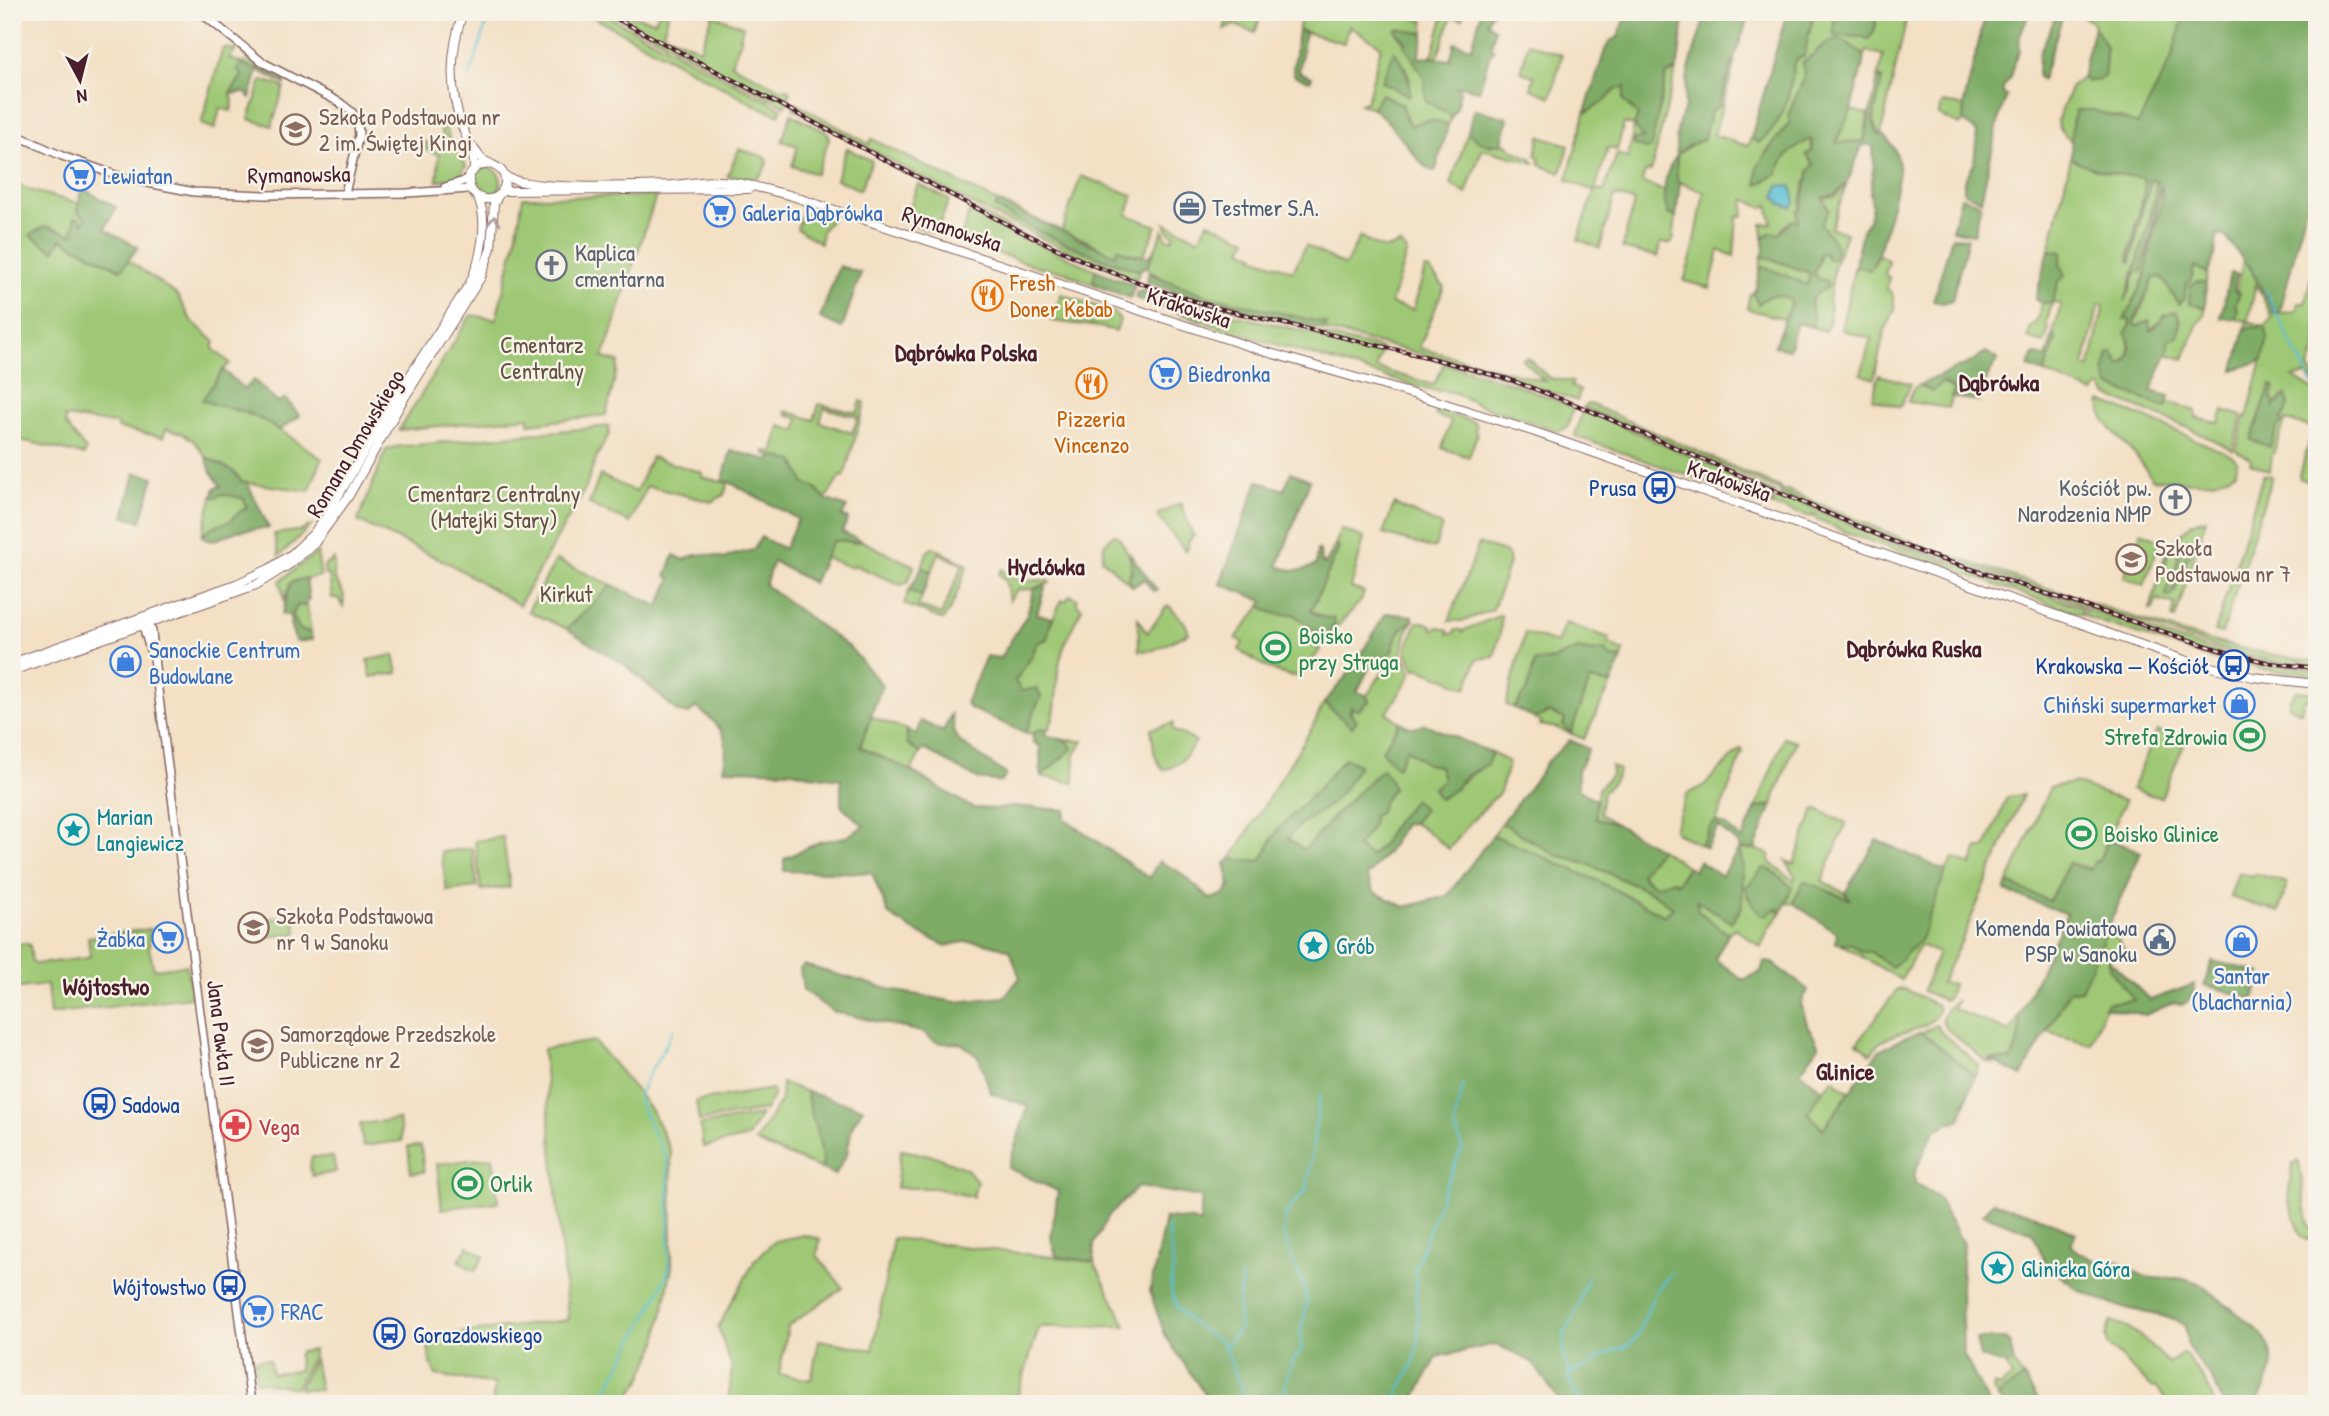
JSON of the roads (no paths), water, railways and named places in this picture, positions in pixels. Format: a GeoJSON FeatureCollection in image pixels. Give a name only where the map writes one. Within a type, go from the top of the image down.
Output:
{"type":"FeatureCollection","features":[{"type":"Feature","properties":{"kind":"main road"},"geometry":{"type":"LineString","coordinates":[[463,12],[454,44],[452,82],[458,113],[474,159],[470,189],[478,197],[488,199],[500,193],[505,181],[504,175],[499,168],[480,156],[468,141]]}},
{"type":"Feature","properties":{"kind":"main road"},"geometry":{"type":"LineString","coordinates":[[472,172],[482,164],[491,163]]}},
{"type":"Feature","properties":{"kind":"main road","name":"Rymanowska"},"geometry":{"type":"LineString","coordinates":[[504,175],[514,181],[544,185],[676,185],[716,181],[762,189],[810,201],[1129,307]]}},
{"type":"Feature","properties":{"kind":"main road","name":"Rymanowska"},"geometry":{"type":"LineString","coordinates":[[500,193],[762,189]]}},
{"type":"Feature","properties":{"kind":"main road","name":"Romana Dmowskiego"},"geometry":{"type":"LineString","coordinates":[[12,671],[266,579],[303,554],[325,531],[348,497],[433,351],[481,277],[491,248],[494,204],[500,193]]}},
{"type":"Feature","properties":{"kind":"main road","name":"Romana Dmowskiego"},"geometry":{"type":"LineString","coordinates":[[12,663],[145,622],[259,574],[293,553],[318,527],[398,394],[470,283],[478,262],[482,235],[478,197]]}},
{"type":"Feature","properties":{"kind":"main road","name":"Krakowska"},"geometry":{"type":"LineString","coordinates":[[1129,307],[1263,351],[1430,399],[1545,436],[2190,662],[2253,677],[2317,684]]}},
{"type":"Feature","properties":{"kind":"street"},"geometry":{"type":"LineString","coordinates":[[200,12],[262,62],[339,102],[352,112],[358,123],[359,135],[345,193]]}},
{"type":"Feature","properties":{"kind":"street","name":"Rymanowska"},"geometry":{"type":"LineString","coordinates":[[12,133],[97,169],[163,188],[224,195],[407,193],[470,189]]}},
{"type":"Feature","properties":{"kind":"street","name":"Rymanowska"},"geometry":{"type":"LineString","coordinates":[[435,190],[460,182],[472,172]]}},
{"type":"Feature","properties":{"kind":"street","name":"Jana Pawła II"},"geometry":{"type":"LineString","coordinates":[[145,622],[155,667],[251,1404]]}},
{"type":"Feature","properties":{"kind":"water"},"geometry":{"type":"Polygon","coordinates":[[[1779,185],[1791,186],[1795,202],[1792,207],[1781,204],[1775,197],[1779,185]]]}},
{"type":"Feature","properties":{"kind":"waterway"},"geometry":{"type":"LineString","coordinates":[[470,76],[490,12]]}},
{"type":"Feature","properties":{"kind":"waterway"},"geometry":{"type":"LineString","coordinates":[[2265,291],[2311,382],[2317,388]]}},
{"type":"Feature","properties":{"kind":"waterway"},"geometry":{"type":"LineString","coordinates":[[599,1404],[669,1270],[668,1162],[638,1100],[673,1029]]}},
{"type":"Feature","properties":{"kind":"waterway"},"geometry":{"type":"LineString","coordinates":[[1393,1404],[1415,1359],[1419,1339],[1415,1269],[1462,1148],[1454,1124],[1463,1085]]}},
{"type":"Feature","properties":{"kind":"waterway"},"geometry":{"type":"LineString","coordinates":[[1284,1404],[1288,1375],[1302,1350],[1300,1333],[1307,1305],[1304,1285],[1283,1233],[1286,1213],[1307,1189],[1320,1095]]}},
{"type":"Feature","properties":{"kind":"waterway"},"geometry":{"type":"LineString","coordinates":[[1168,1226],[1175,1303],[1180,1312],[1195,1326],[1223,1342],[1250,1404]]}},
{"type":"Feature","properties":{"kind":"waterway"},"geometry":{"type":"LineString","coordinates":[[1569,1374],[1586,1367],[1603,1355],[1628,1346],[1639,1333],[1655,1292],[1672,1272]]}},
{"type":"Feature","properties":{"kind":"waterway"},"geometry":{"type":"LineString","coordinates":[[1225,1347],[1240,1328],[1238,1306],[1242,1276]]}},
{"type":"Feature","properties":{"kind":"waterway"},"geometry":{"type":"LineString","coordinates":[[1585,1404],[1571,1387],[1563,1355],[1565,1332],[1574,1317],[1588,1277]]}},
{"type":"Feature","properties":{"kind":"railway"},"geometry":{"type":"LineString","coordinates":[[604,12],[1020,231],[1092,265],[1221,309],[1427,357],[1511,380],[1579,406],[1931,556],[2229,653],[2270,663],[2317,668]]}},
{"type":"Feature","properties":{"kind":"place","name":"Szkoła Podstawowa nr 2 im. Świętej Kingi"},"geometry":{"type":"Point","coordinates":[296,129]}},
{"type":"Feature","properties":{"kind":"place","name":"Lewiatan"},"geometry":{"type":"Point","coordinates":[80,175]}},
{"type":"Feature","properties":{"kind":"place","name":"Testmer S.A."},"geometry":{"type":"Point","coordinates":[1189,207]}},
{"type":"Feature","properties":{"kind":"place","name":"Galeria Dąbrówka"},"geometry":{"type":"Point","coordinates":[719,212]}},
{"type":"Feature","properties":{"kind":"place","name":"Kaplica cmentarna"},"geometry":{"type":"Point","coordinates":[552,265]}},
{"type":"Feature","properties":{"kind":"place","name":"Fresh Doner Kebab"},"geometry":{"type":"Point","coordinates":[987,295]}},
{"type":"Feature","properties":{"kind":"place","name":"Biedronka"},"geometry":{"type":"Point","coordinates":[1165,373]}},
{"type":"Feature","properties":{"kind":"place","name":"Pizzeria Vincenzo"},"geometry":{"type":"Point","coordinates":[1091,384]}},
{"type":"Feature","properties":{"kind":"place","name":"Prusa"},"geometry":{"type":"Point","coordinates":[1659,487]}},
{"type":"Feature","properties":{"kind":"place","name":"Kościół pw. Narodzenia NMP"},"geometry":{"type":"Point","coordinates":[2175,500]}},
{"type":"Feature","properties":{"kind":"place","name":"Szkoła Podstawowa nr 7"},"geometry":{"type":"Point","coordinates":[2132,560]}},
{"type":"Feature","properties":{"kind":"place","name":"Boisko przy Struga"},"geometry":{"type":"Point","coordinates":[1276,648]}},
{"type":"Feature","properties":{"kind":"place","name":"Sanockie Centrum Budowlane"},"geometry":{"type":"Point","coordinates":[126,662]}},
{"type":"Feature","properties":{"kind":"place","name":"Krakowska — Kościół"},"geometry":{"type":"Point","coordinates":[2233,665]}},
{"type":"Feature","properties":{"kind":"place","name":"Chiński supermarket"},"geometry":{"type":"Point","coordinates":[2239,704]}},
{"type":"Feature","properties":{"kind":"place","name":"Strefa Zdrowia"},"geometry":{"type":"Point","coordinates":[2250,736]}},
{"type":"Feature","properties":{"kind":"place","name":"Marian Langiewicz"},"geometry":{"type":"Point","coordinates":[74,829]}},
{"type":"Feature","properties":{"kind":"place","name":"Boisko Glinice"},"geometry":{"type":"Point","coordinates":[2081,833]}},
{"type":"Feature","properties":{"kind":"place","name":"Szkoła Podstawowa nr 9 w Sanoku"},"geometry":{"type":"Point","coordinates":[253,928]}},
{"type":"Feature","properties":{"kind":"place","name":"Żabka"},"geometry":{"type":"Point","coordinates":[168,938]}},
{"type":"Feature","properties":{"kind":"place","name":"Komenda Powiatowa PSP w Sanoku"},"geometry":{"type":"Point","coordinates":[2160,940]}},
{"type":"Feature","properties":{"kind":"place","name":"Santar (blacharnia)"},"geometry":{"type":"Point","coordinates":[2242,941]}},
{"type":"Feature","properties":{"kind":"place","name":"Grób"},"geometry":{"type":"Point","coordinates":[1313,945]}},
{"type":"Feature","properties":{"kind":"place","name":"Samorządowe Przedszkole Publiczne nr 2"},"geometry":{"type":"Point","coordinates":[257,1046]}},
{"type":"Feature","properties":{"kind":"place","name":"Sadowa"},"geometry":{"type":"Point","coordinates":[99,1104]}},
{"type":"Feature","properties":{"kind":"place","name":"Vega"},"geometry":{"type":"Point","coordinates":[235,1126]}},
{"type":"Feature","properties":{"kind":"place","name":"Orlik"},"geometry":{"type":"Point","coordinates":[467,1183]}},
{"type":"Feature","properties":{"kind":"place","name":"Glinicka Góra"},"geometry":{"type":"Point","coordinates":[1998,1268]}},
{"type":"Feature","properties":{"kind":"place","name":"Wójtowstwo"},"geometry":{"type":"Point","coordinates":[229,1286]}},
{"type":"Feature","properties":{"kind":"place","name":"FRAC"},"geometry":{"type":"Point","coordinates":[258,1311]}},
{"type":"Feature","properties":{"kind":"place","name":"Gorazdowskiego"},"geometry":{"type":"Point","coordinates":[390,1334]}},
{"type":"Feature","properties":{"kind":"district","name":"Dąbrówka Polska"},"geometry":{"type":"Point","coordinates":[966,352]}},
{"type":"Feature","properties":{"kind":"district","name":"Dąbrówka"},"geometry":{"type":"Point","coordinates":[1999,382]}},
{"type":"Feature","properties":{"kind":"district","name":"Hyclówka"},"geometry":{"type":"Point","coordinates":[1046,566]}},
{"type":"Feature","properties":{"kind":"district","name":"Dąbrówka Ruska"},"geometry":{"type":"Point","coordinates":[1914,648]}},
{"type":"Feature","properties":{"kind":"district","name":"Wójtostwo"},"geometry":{"type":"Point","coordinates":[106,986]}},
{"type":"Feature","properties":{"kind":"district","name":"Glinice"},"geometry":{"type":"Point","coordinates":[1845,1071]}},
{"type":"Feature","properties":{"kind":"park label","name":"Cmentarz Centralny"},"geometry":{"type":"Point","coordinates":[542,357]}},
{"type":"Feature","properties":{"kind":"park label","name":"Cmentarz Centralny (Matejki Stary)"},"geometry":{"type":"Point","coordinates":[494,506]}},
{"type":"Feature","properties":{"kind":"park label","name":"Kirkut"},"geometry":{"type":"Point","coordinates":[566,593]}}]}
